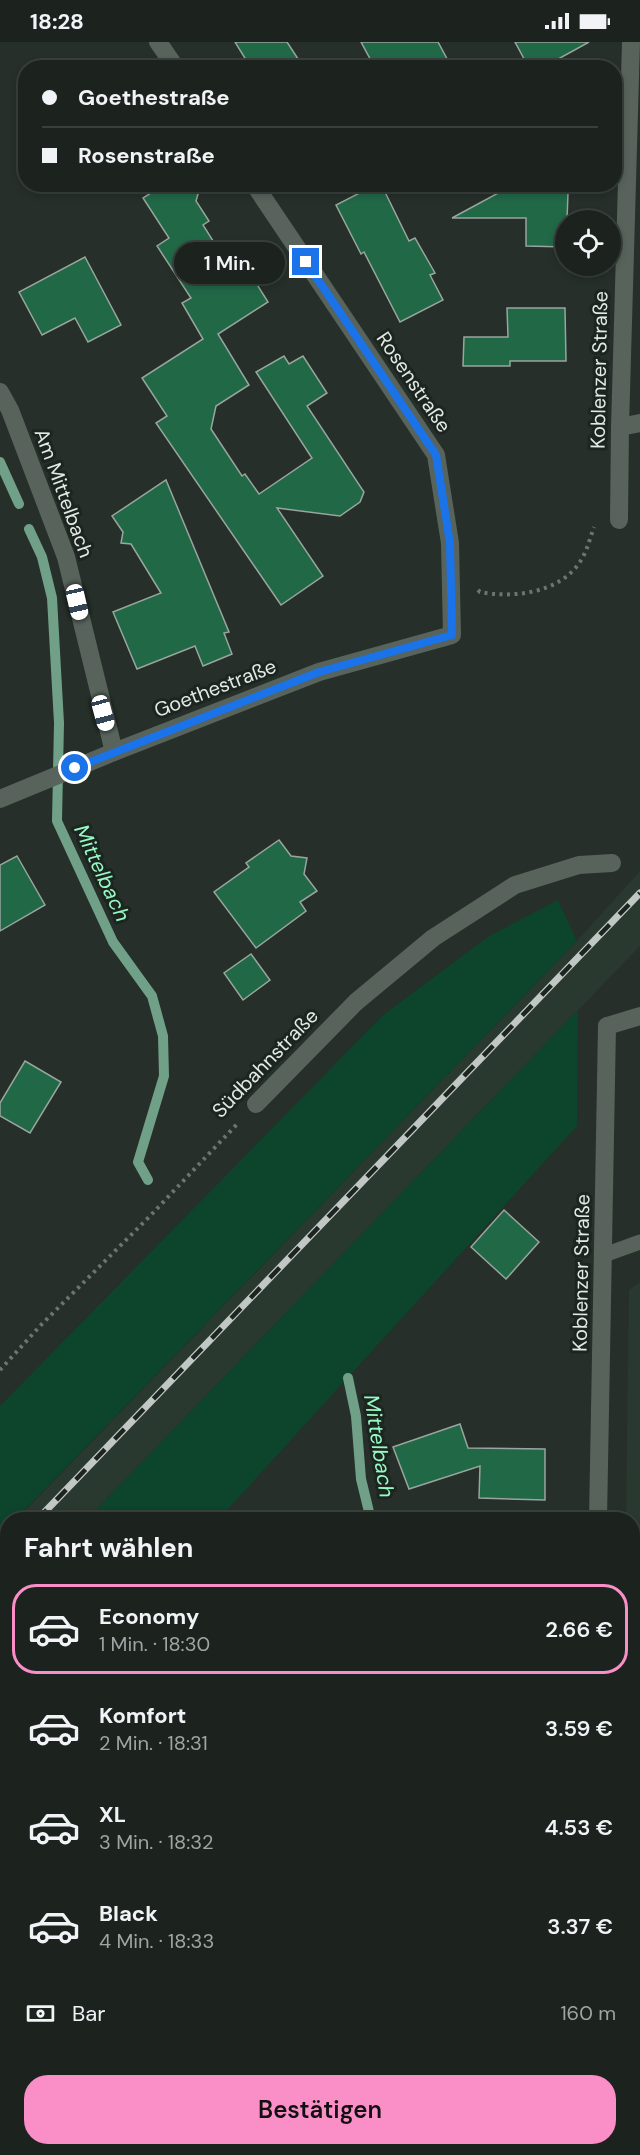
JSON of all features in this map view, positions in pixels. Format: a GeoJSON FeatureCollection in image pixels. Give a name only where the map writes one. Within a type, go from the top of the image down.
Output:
{"type":"FeatureCollection","features":[{"type":"Feature","properties":{"kind":"street"},"geometry":{"type":"LineString","coordinates":[[158,42],[170,60]]}},
{"type":"Feature","properties":{"kind":"street","name":"Koblenzer Straße"},"geometry":{"type":"LineString","coordinates":[[619,520],[631,42]]}},
{"type":"Feature","properties":{"kind":"street","name":"Rosenstraße"},"geometry":{"type":"LineString","coordinates":[[259,192],[436,455],[450,543],[452,635]]}},
{"type":"Feature","properties":{"kind":"street","name":"Am Mittelbach"},"geometry":{"type":"LineString","coordinates":[[0,392],[10,410],[66,557],[114,752]]}},
{"type":"Feature","properties":{"kind":"street"},"geometry":{"type":"LineString","coordinates":[[620,427],[640,423]]}},
{"type":"Feature","properties":{"kind":"street","name":"Goethestraße"},"geometry":{"type":"LineString","coordinates":[[8,796],[319,672],[452,635]]}},
{"type":"Feature","properties":{"kind":"street","name":"Südbahnstraße"},"geometry":{"type":"LineString","coordinates":[[256,1104],[356,1002],[433,938],[514,885],[579,865],[612,863]]}},
{"type":"Feature","properties":{"kind":"street","name":"Koblenzer Straße"},"geometry":{"type":"LineString","coordinates":[[598,1512],[607,1026],[640,1016]]}},
{"type":"Feature","properties":{"kind":"lane"},"geometry":{"type":"LineString","coordinates":[[604,1255],[640,1242]]}},
{"type":"Feature","properties":{"kind":"path"},"geometry":{"type":"LineString","coordinates":[[450,565],[468,564],[468,577],[480,592],[501,596],[537,591],[561,580],[576,567],[587,549],[595,524],[619,520]]}},
{"type":"Feature","properties":{"kind":"path","name":"Südbahnstraße"},"geometry":{"type":"LineString","coordinates":[[0,1370],[256,1104]]}},
{"type":"Feature","properties":{"kind":"shaded area"},"geometry":{"type":"Polygon","coordinates":[[[640,871],[640,946],[94,1512],[24,1512],[577,941],[640,871]]]}},
{"type":"Feature","properties":{"kind":"shaded area"},"geometry":{"type":"Polygon","coordinates":[[[640,1282],[640,1512],[626,1512],[629,1290],[640,1282]]]}},
{"type":"Feature","properties":{"kind":"green space"},"geometry":{"type":"Polygon","coordinates":[[[558,900],[577,941],[23,1512],[0,1512],[0,1406],[383,1015],[489,936],[558,900]]]}},
{"type":"Feature","properties":{"kind":"green space"},"geometry":{"type":"Polygon","coordinates":[[[578,1010],[577,1126],[225,1512],[94,1512],[578,1010]]]}},
{"type":"Feature","properties":{"kind":"building"},"geometry":{"type":"Polygon","coordinates":[[[235,42],[287,42],[299,60],[246,60],[235,42]]]}},
{"type":"Feature","properties":{"kind":"building"},"geometry":{"type":"Polygon","coordinates":[[[361,42],[438,42],[448,60],[371,60],[361,42]]]}},
{"type":"Feature","properties":{"kind":"building"},"geometry":{"type":"Polygon","coordinates":[[[515,42],[589,42],[556,60],[525,60],[515,42]]]}},
{"type":"Feature","properties":{"kind":"building"},"geometry":{"type":"Polygon","coordinates":[[[152,192],[199,192],[196,201],[209,221],[203,225],[232,271],[265,251],[256,283],[268,302],[218,334],[249,385],[216,406],[211,429],[242,476],[245,474],[259,494],[312,458],[256,372],[284,356],[289,364],[303,356],[327,393],[307,406],[364,492],[360,502],[340,516],[277,508],[323,576],[281,605],[156,423],[167,416],[142,378],[203,339],[182,303],[191,298],[157,246],[169,238],[143,198],[152,192]]]}},
{"type":"Feature","properties":{"kind":"building"},"geometry":{"type":"Polygon","coordinates":[[[361,192],[385,192],[409,241],[415,238],[435,273],[430,275],[443,300],[400,322],[364,252],[361,254],[336,205],[361,192]]]}},
{"type":"Feature","properties":{"kind":"building"},"geometry":{"type":"Polygon","coordinates":[[[500,192],[568,193],[567,210],[555,210],[555,247],[526,246],[526,218],[452,218],[500,192]]]}},
{"type":"Feature","properties":{"kind":"building"},"geometry":{"type":"Polygon","coordinates":[[[85,257],[121,325],[88,342],[75,318],[42,335],[19,292],[85,257]]]}},
{"type":"Feature","properties":{"kind":"building"},"geometry":{"type":"Polygon","coordinates":[[[507,308],[565,308],[566,361],[510,361],[510,366],[463,366],[464,337],[508,337],[507,308]]]}},
{"type":"Feature","properties":{"kind":"building"},"geometry":{"type":"Polygon","coordinates":[[[166,480],[229,632],[224,633],[232,654],[203,666],[195,646],[137,669],[113,612],[161,593],[131,544],[121,543],[123,532],[112,516],[166,480]]]}},
{"type":"Feature","properties":{"kind":"building"},"geometry":{"type":"Polygon","coordinates":[[[279,840],[291,856],[307,858],[304,874],[317,891],[300,902],[306,911],[256,948],[214,892],[249,867],[246,863],[279,840]]]}},
{"type":"Feature","properties":{"kind":"building"},"geometry":{"type":"Polygon","coordinates":[[[17,856],[45,905],[0,931],[0,865],[17,856]]]}},
{"type":"Feature","properties":{"kind":"building"},"geometry":{"type":"Polygon","coordinates":[[[251,954],[270,980],[243,1000],[224,973],[251,954]]]}},
{"type":"Feature","properties":{"kind":"building"},"geometry":{"type":"Polygon","coordinates":[[[25,1061],[61,1082],[30,1133],[0,1116],[0,1103],[25,1061]]]}},
{"type":"Feature","properties":{"kind":"building"},"geometry":{"type":"Polygon","coordinates":[[[504,1210],[539,1242],[506,1279],[471,1247],[504,1210]]]}},
{"type":"Feature","properties":{"kind":"building"},"geometry":{"type":"Polygon","coordinates":[[[460,1424],[468,1448],[545,1449],[545,1500],[479,1498],[480,1466],[409,1489],[393,1447],[460,1424]]]}},
{"type":"Feature","properties":{"kind":"waterway","name":"Mittelbach"},"geometry":{"type":"LineString","coordinates":[[0,462],[19,504]]}},
{"type":"Feature","properties":{"kind":"waterway","name":"Mittelbach"},"geometry":{"type":"LineString","coordinates":[[29,529],[42,557],[52,598],[59,723],[57,821],[113,942],[152,996],[163,1036],[164,1076],[138,1162],[148,1180]]}},
{"type":"Feature","properties":{"kind":"waterway","name":"Mittelbach"},"geometry":{"type":"LineString","coordinates":[[348,1378],[356,1416],[361,1479],[369,1512]]}},
{"type":"Feature","properties":{"kind":"railway"},"geometry":{"type":"LineString","coordinates":[[45,1512],[640,893]]}},
{"type":"Feature","properties":{"kind":"route"},"geometry":{"type":"LineString","coordinates":[[75,768],[319,672],[452,635],[450,543],[436,455],[306,262]]}}]}
